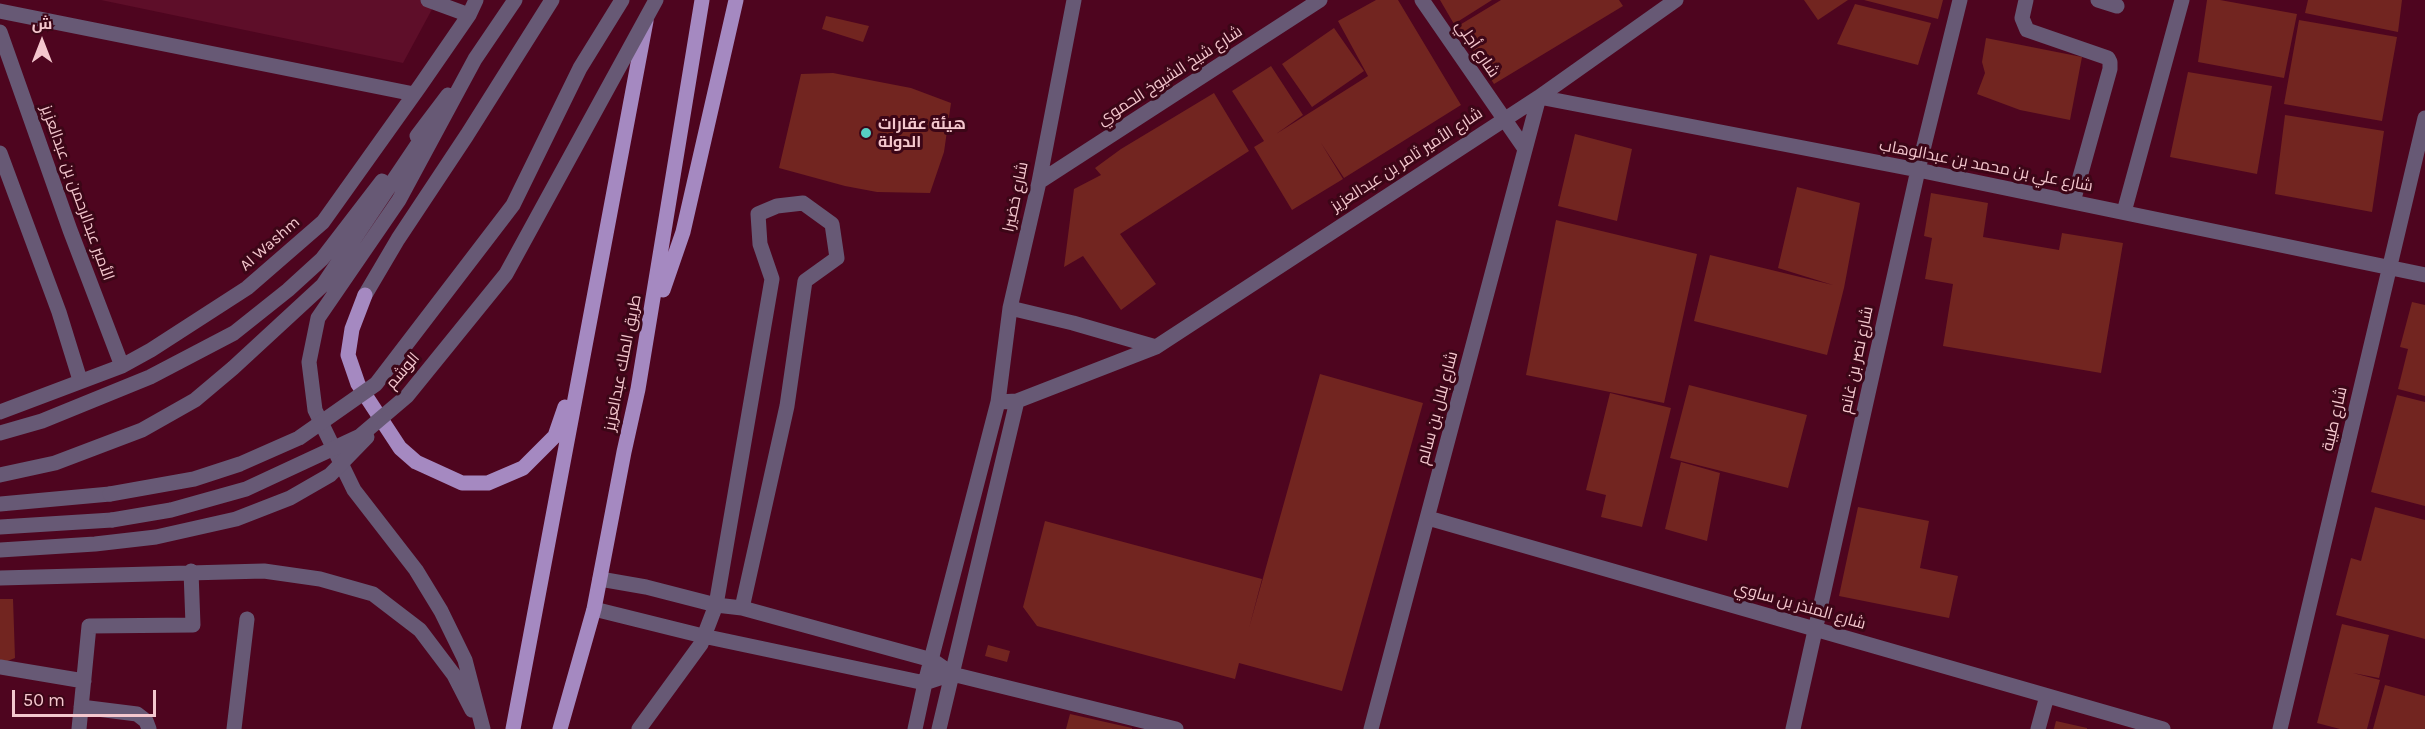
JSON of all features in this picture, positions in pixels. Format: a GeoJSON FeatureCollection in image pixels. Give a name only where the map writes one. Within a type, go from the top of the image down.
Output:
{"type":"FeatureCollection","features":[{"type":"Feature","properties":{"kind":"main road"},"geometry":{"type":"LineString","coordinates":[[513,729],[650,0]]}},
{"type":"Feature","properties":{"kind":"main road","name":"طريق الملك عبدالعزيز"},"geometry":{"type":"LineString","coordinates":[[560,729],[594,609],[650,323],[702,0]]}},
{"type":"Feature","properties":{"kind":"main road"},"geometry":{"type":"LineString","coordinates":[[650,323],[683,232],[736,0]]}},
{"type":"Feature","properties":{"kind":"main road"},"geometry":{"type":"LineString","coordinates":[[364,295],[352,329],[348,355],[358,384],[400,448],[416,462],[462,483],[488,483],[523,468],[555,436],[586,338]]}},
{"type":"Feature","properties":{"kind":"street"},"geometry":{"type":"LineString","coordinates":[[428,0],[469,15]]}},
{"type":"Feature","properties":{"kind":"street","name":"Al Washm"},"geometry":{"type":"LineString","coordinates":[[0,412],[122,366],[247,288],[323,222],[469,15],[476,0]]}},
{"type":"Feature","properties":{"kind":"street"},"geometry":{"type":"LineString","coordinates":[[0,475],[55,463],[142,430],[195,400],[323,285],[515,0]]}},
{"type":"Feature","properties":{"kind":"street"},"geometry":{"type":"LineString","coordinates":[[364,295],[552,0]]}},
{"type":"Feature","properties":{"kind":"street"},"geometry":{"type":"LineString","coordinates":[[0,504],[110,494],[194,479],[240,464],[299,438],[376,384],[513,205],[580,68],[622,0]]}},
{"type":"Feature","properties":{"kind":"street","name":"الوشم"},"geometry":{"type":"LineString","coordinates":[[0,527],[112,520],[171,510],[246,489],[360,436],[407,396],[506,274],[656,0]]}},
{"type":"Feature","properties":{"kind":"street","name":"شارع خضيرا"},"geometry":{"type":"LineString","coordinates":[[915,729],[998,402],[1010,308],[1039,182],[1074,0]]}},
{"type":"Feature","properties":{"kind":"street","name":"شارع شيخ الشيوخ الحموي"},"geometry":{"type":"LineString","coordinates":[[1039,182],[1320,0]]}},
{"type":"Feature","properties":{"kind":"street","name":"شارع أجلي"},"geometry":{"type":"LineString","coordinates":[[1422,0],[1502,119],[1525,149]]}},
{"type":"Feature","properties":{"kind":"street","name":"شارع الأمير ثامر بن عبدالعزيز"},"geometry":{"type":"LineString","coordinates":[[998,402],[1017,401],[1156,347],[1502,119],[1539,97],[1676,0]]}},
{"type":"Feature","properties":{"kind":"street","name":"شارع نصر بن غانم"},"geometry":{"type":"LineString","coordinates":[[1793,729],[1918,170],[1960,0]]}},
{"type":"Feature","properties":{"kind":"street"},"geometry":{"type":"LineString","coordinates":[[2026,0],[2022,18],[2027,30],[2108,58],[2110,62],[2073,202]]}},
{"type":"Feature","properties":{"kind":"street"},"geometry":{"type":"LineString","coordinates":[[2098,0],[2117,6]]}},
{"type":"Feature","properties":{"kind":"street"},"geometry":{"type":"LineString","coordinates":[[2124,212],[2182,0]]}},
{"type":"Feature","properties":{"kind":"street"},"geometry":{"type":"LineString","coordinates":[[0,11],[414,94]]}},
{"type":"Feature","properties":{"kind":"street","name":"الأمير عبدالرحمن بن عبدالعزيز"},"geometry":{"type":"LineString","coordinates":[[0,32],[7,72],[122,366]]}},
{"type":"Feature","properties":{"kind":"street"},"geometry":{"type":"LineString","coordinates":[[0,433],[42,421],[150,377],[234,333],[288,290],[322,259],[475,59]]}},
{"type":"Feature","properties":{"kind":"street"},"geometry":{"type":"LineString","coordinates":[[475,59],[399,200],[318,318],[309,362],[315,410],[354,490],[416,570],[441,611],[465,660],[482,729]]}},
{"type":"Feature","properties":{"kind":"street","name":"شارع بلال بن سالم"},"geometry":{"type":"LineString","coordinates":[[1371,729],[1539,97]]}},
{"type":"Feature","properties":{"kind":"street","name":"شارع علي بن محمد بن عبدالوهاب"},"geometry":{"type":"LineString","coordinates":[[1539,97],[1918,170],[2425,275]]}},
{"type":"Feature","properties":{"kind":"street","name":"شارع طيبة"},"geometry":{"type":"LineString","coordinates":[[2280,729],[2425,118]]}},
{"type":"Feature","properties":{"kind":"street"},"geometry":{"type":"LineString","coordinates":[[0,153],[59,312],[80,381]]}},
{"type":"Feature","properties":{"kind":"street"},"geometry":{"type":"LineString","coordinates":[[639,729],[701,644],[716,605],[772,279],[760,244],[758,214],[777,206],[803,203],[832,224],[837,258],[805,281],[787,406],[742,608]]}},
{"type":"Feature","properties":{"kind":"street"},"geometry":{"type":"LineString","coordinates":[[1010,308],[1156,347]]}},
{"type":"Feature","properties":{"kind":"street"},"geometry":{"type":"LineString","coordinates":[[0,550],[95,544],[156,537],[236,519],[268,507],[290,498],[330,475],[407,396]]}},
{"type":"Feature","properties":{"kind":"street"},"geometry":{"type":"LineString","coordinates":[[939,729],[1017,401]]}},
{"type":"Feature","properties":{"kind":"street","name":"شارع المنذر بن ساوي"},"geometry":{"type":"LineString","coordinates":[[1428,518],[2163,729]]}},
{"type":"Feature","properties":{"kind":"street"},"geometry":{"type":"LineString","coordinates":[[0,578],[264,571],[320,579],[373,594],[420,630],[454,675],[482,729]]}},
{"type":"Feature","properties":{"kind":"street"},"geometry":{"type":"LineString","coordinates":[[79,729],[89,626],[194,625],[191,572]]}},
{"type":"Feature","properties":{"kind":"street"},"geometry":{"type":"LineString","coordinates":[[600,579],[646,587],[716,605],[742,608],[932,660],[952,675],[1176,729]]}},
{"type":"Feature","properties":{"kind":"street"},"geometry":{"type":"LineString","coordinates":[[594,609],[703,636],[925,683],[952,675]]}},
{"type":"Feature","properties":{"kind":"street"},"geometry":{"type":"LineString","coordinates":[[234,729],[247,619]]}},
{"type":"Feature","properties":{"kind":"street"},"geometry":{"type":"LineString","coordinates":[[0,666],[84,681]]}},
{"type":"Feature","properties":{"kind":"street"},"geometry":{"type":"LineString","coordinates":[[2038,729],[2047,696]]}},
{"type":"Feature","properties":{"kind":"street"},"geometry":{"type":"LineString","coordinates":[[81,707],[137,714],[146,721],[148,729]]}},
{"type":"Feature","properties":{"kind":"shaded area"},"geometry":{"type":"Polygon","coordinates":[[[101,0],[437,0],[403,63],[101,0]]]}},
{"type":"Feature","properties":{"kind":"building"},"geometry":{"type":"Polygon","coordinates":[[[1376,0],[1398,0],[1461,105],[1344,178],[1321,143],[1343,179],[1292,210],[1254,147],[1264,141],[1232,91],[1271,66],[1303,115],[1276,134],[1368,76],[1338,21],[1376,0]]]}},
{"type":"Feature","properties":{"kind":"building"},"geometry":{"type":"Polygon","coordinates":[[[1440,0],[1492,0],[1454,24],[1440,0]]]}},
{"type":"Feature","properties":{"kind":"building"},"geometry":{"type":"Polygon","coordinates":[[[1501,0],[1619,0],[1623,6],[1494,84],[1458,26],[1501,0]]]}},
{"type":"Feature","properties":{"kind":"building"},"geometry":{"type":"Polygon","coordinates":[[[1804,0],[1848,0],[1818,20],[1804,0]]]}},
{"type":"Feature","properties":{"kind":"building"},"geometry":{"type":"Polygon","coordinates":[[[1864,0],[1943,0],[1938,19],[1864,0]]]}},
{"type":"Feature","properties":{"kind":"building"},"geometry":{"type":"Polygon","coordinates":[[[2207,0],[2220,0],[2297,14],[2284,78],[2198,62],[2207,0]]]}},
{"type":"Feature","properties":{"kind":"building"},"geometry":{"type":"Polygon","coordinates":[[[2308,0],[2402,0],[2398,32],[2305,13],[2308,0]]]}},
{"type":"Feature","properties":{"kind":"building"},"geometry":{"type":"Polygon","coordinates":[[[1855,4],[1931,23],[1918,65],[1837,44],[1855,4]]]}},
{"type":"Feature","properties":{"kind":"building"},"geometry":{"type":"Polygon","coordinates":[[[826,16],[869,26],[863,42],[822,29],[826,16]]]}},
{"type":"Feature","properties":{"kind":"building"},"geometry":{"type":"Polygon","coordinates":[[[2299,20],[2397,37],[2382,121],[2284,104],[2299,20]]]}},
{"type":"Feature","properties":{"kind":"building"},"geometry":{"type":"Polygon","coordinates":[[[1334,28],[1364,71],[1312,107],[1282,64],[1334,28]]]}},
{"type":"Feature","properties":{"kind":"building"},"geometry":{"type":"Polygon","coordinates":[[[1986,38],[2082,57],[2070,120],[2020,110],[1977,94],[1985,73],[1982,62],[1986,38]]]}},
{"type":"Feature","properties":{"kind":"building"},"geometry":{"type":"Polygon","coordinates":[[[2188,72],[2272,86],[2257,174],[2170,157],[2188,72]]]}},
{"type":"Feature","properties":{"kind":"building","name":"هيئة عقارات الدولة"},"geometry":{"type":"Polygon","coordinates":[[[833,73],[911,88],[951,103],[944,152],[930,193],[877,192],[779,168],[801,74],[833,73]]]}},
{"type":"Feature","properties":{"kind":"building"},"geometry":{"type":"Polygon","coordinates":[[[1214,93],[1249,151],[1120,234],[1156,284],[1121,310],[1083,256],[1064,267],[1074,189],[1101,175],[1095,168],[1121,149],[1214,93]]]}},
{"type":"Feature","properties":{"kind":"building"},"geometry":{"type":"Polygon","coordinates":[[[2285,115],[2384,131],[2372,212],[2275,194],[2285,115]]]}},
{"type":"Feature","properties":{"kind":"building"},"geometry":{"type":"Polygon","coordinates":[[[1575,134],[1632,149],[1617,221],[1558,206],[1575,134]]]}},
{"type":"Feature","properties":{"kind":"building"},"geometry":{"type":"Polygon","coordinates":[[[1797,187],[1860,203],[1844,288],[1827,355],[1694,321],[1710,255],[1833,285],[1778,268],[1797,187]]]}},
{"type":"Feature","properties":{"kind":"building"},"geometry":{"type":"Polygon","coordinates":[[[1931,193],[1988,203],[1983,237],[2059,250],[2062,233],[2123,243],[2101,373],[1943,346],[1953,284],[1925,279],[1932,238],[1924,236],[1931,193]]]}},
{"type":"Feature","properties":{"kind":"building"},"geometry":{"type":"Polygon","coordinates":[[[1556,220],[1697,254],[1664,403],[1526,375],[1556,220]]]}},
{"type":"Feature","properties":{"kind":"building"},"geometry":{"type":"Polygon","coordinates":[[[2412,302],[2425,305],[2425,396],[2398,389],[2408,349],[2400,347],[2412,302]]]}},
{"type":"Feature","properties":{"kind":"building"},"geometry":{"type":"Polygon","coordinates":[[[1320,374],[1423,403],[1342,691],[1239,663],[1235,679],[1037,626],[1023,607],[1045,521],[1262,579],[1249,628],[1320,374]]]}},
{"type":"Feature","properties":{"kind":"building"},"geometry":{"type":"Polygon","coordinates":[[[1689,385],[1807,415],[1788,488],[1670,458],[1689,385]]]}},
{"type":"Feature","properties":{"kind":"building"},"geometry":{"type":"Polygon","coordinates":[[[1610,393],[1671,408],[1642,527],[1601,517],[1606,495],[1586,490],[1610,393]]]}},
{"type":"Feature","properties":{"kind":"building"},"geometry":{"type":"Polygon","coordinates":[[[2397,395],[2425,402],[2425,506],[2371,492],[2397,395]]]}},
{"type":"Feature","properties":{"kind":"building"},"geometry":{"type":"Polygon","coordinates":[[[1681,462],[1720,473],[1707,541],[1665,529],[1681,462]]]}},
{"type":"Feature","properties":{"kind":"building"},"geometry":{"type":"Polygon","coordinates":[[[1858,507],[1929,521],[1920,568],[1958,576],[1949,618],[1839,596],[1858,507]]]}},
{"type":"Feature","properties":{"kind":"building"},"geometry":{"type":"Polygon","coordinates":[[[2375,507],[2425,520],[2425,639],[2336,615],[2351,558],[2361,561],[2375,507]]]}},
{"type":"Feature","properties":{"kind":"building"},"geometry":{"type":"Polygon","coordinates":[[[0,599],[13,599],[15,658],[0,664],[0,599]]]}},
{"type":"Feature","properties":{"kind":"building"},"geometry":{"type":"Polygon","coordinates":[[[2342,624],[2389,635],[2379,678],[2353,673],[2380,680],[2367,729],[2340,729],[2317,723],[2342,624]]]}},
{"type":"Feature","properties":{"kind":"building"},"geometry":{"type":"Polygon","coordinates":[[[988,645],[1010,651],[1007,662],[985,656],[988,645]]]}},
{"type":"Feature","properties":{"kind":"building"},"geometry":{"type":"Polygon","coordinates":[[[2385,685],[2425,696],[2425,729],[2373,729],[2385,685]]]}},
{"type":"Feature","properties":{"kind":"building"},"geometry":{"type":"Polygon","coordinates":[[[1070,714],[1132,728],[1132,729],[1066,729],[1070,714]]]}},
{"type":"Feature","properties":{"kind":"building"},"geometry":{"type":"Polygon","coordinates":[[[2056,721],[2087,728],[2087,729],[2054,729],[2056,721]]]}},
{"type":"Feature","properties":{"kind":"place","name":"هيئة عقارات الدولة"},"geometry":{"type":"Point","coordinates":[866,133]}}]}
